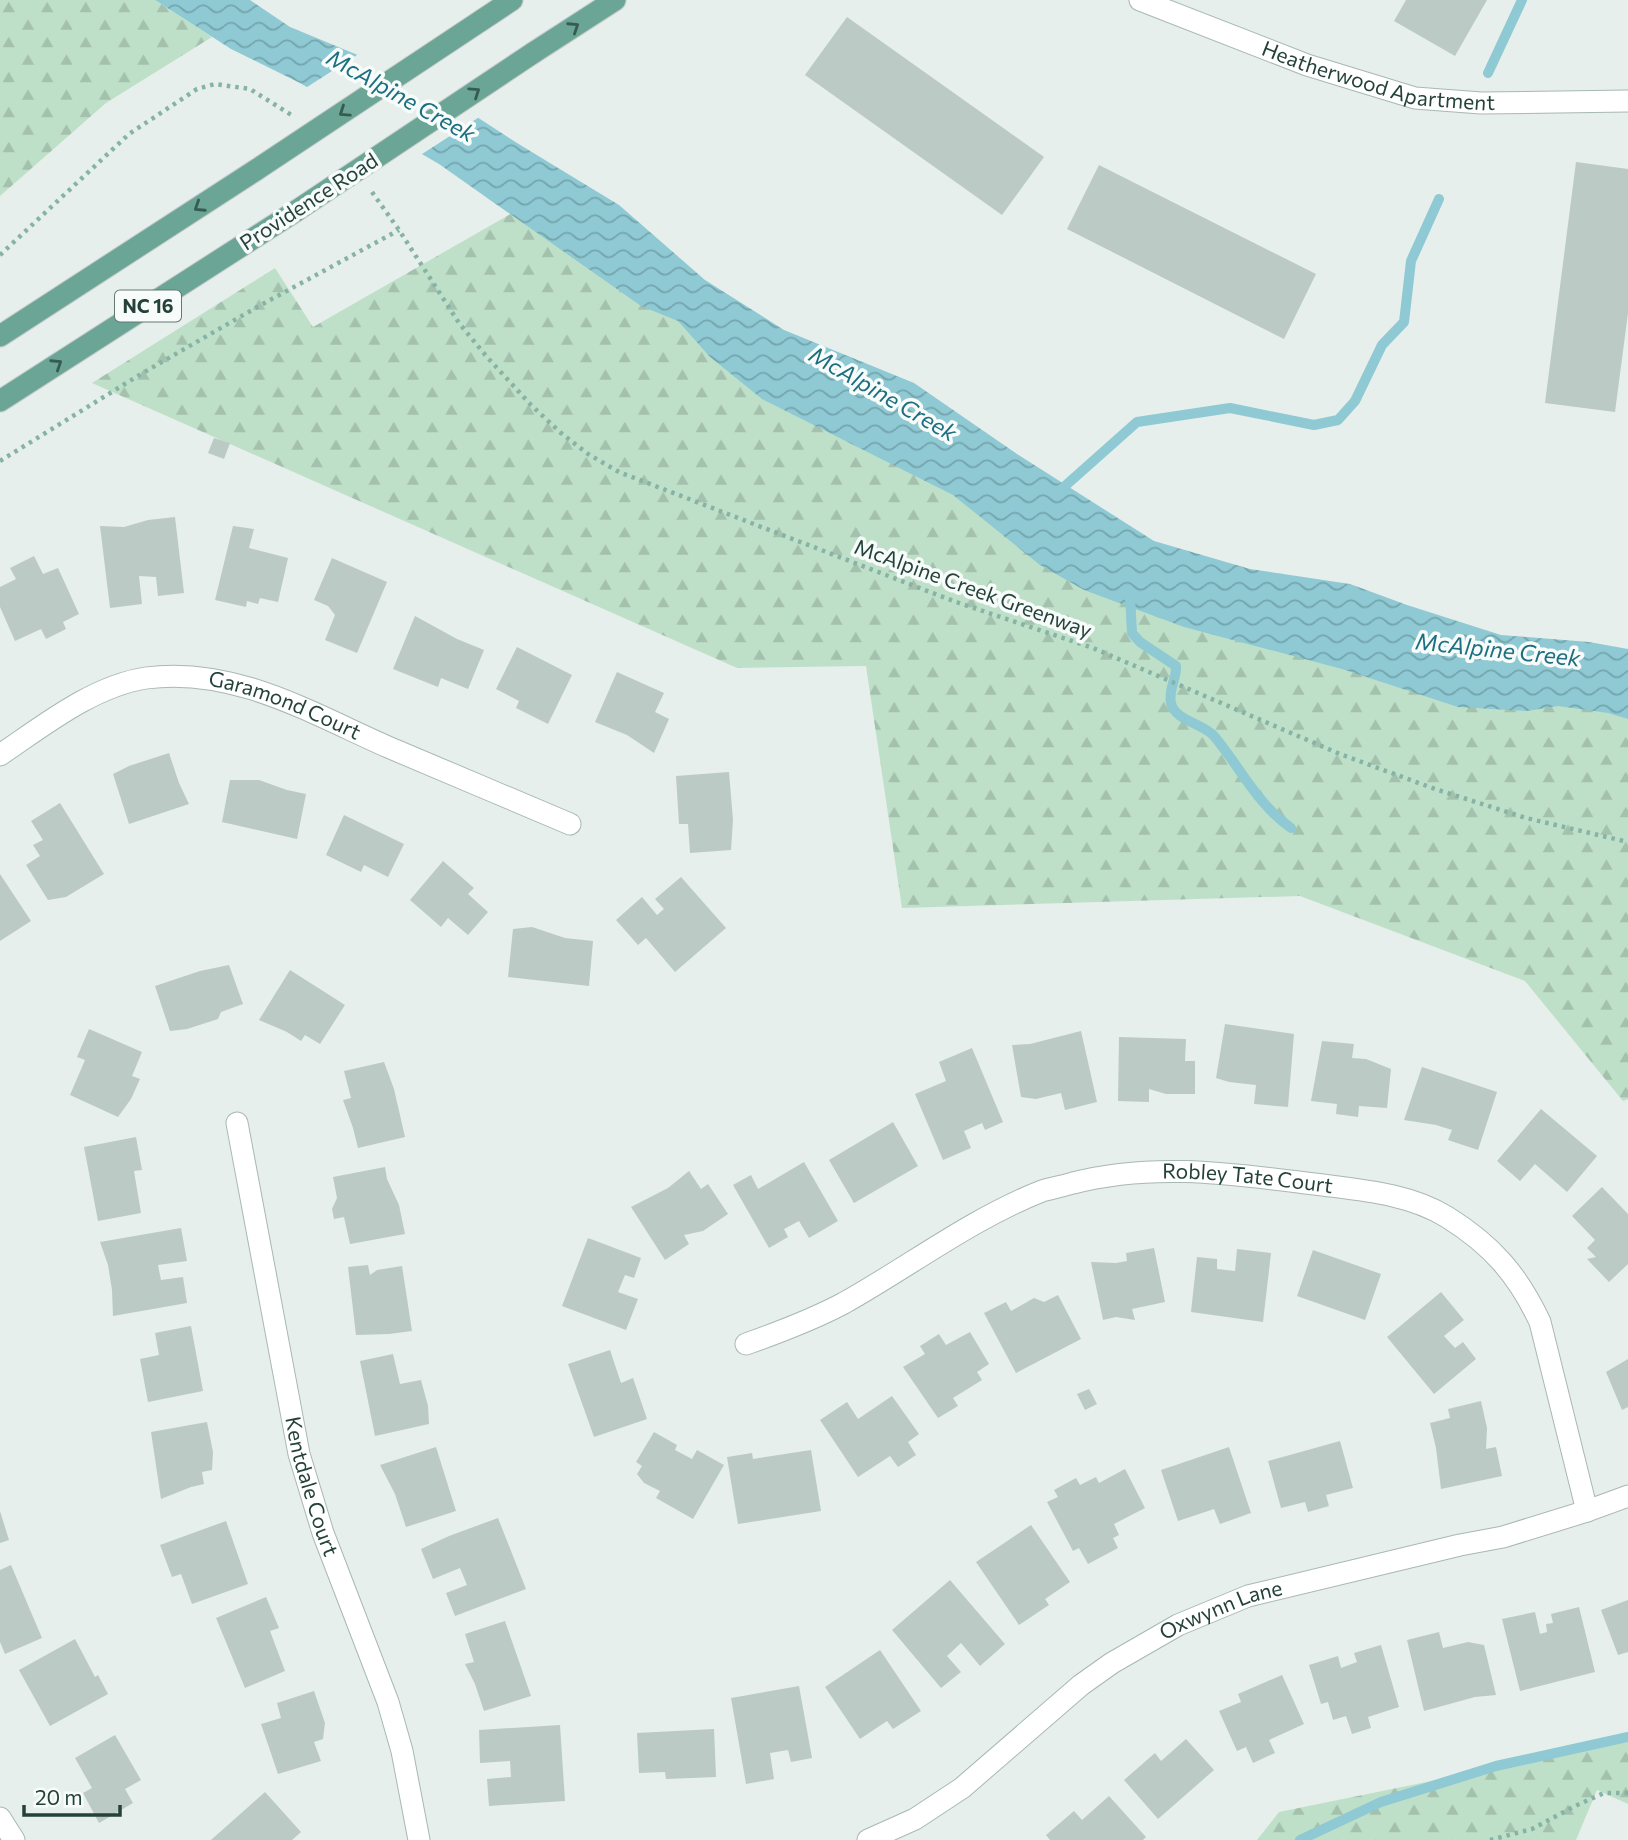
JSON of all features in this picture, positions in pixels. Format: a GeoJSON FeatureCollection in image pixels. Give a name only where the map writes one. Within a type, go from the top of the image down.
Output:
{"type":"FeatureCollection","features":[{"type":"Feature","properties":{"kind":"main road","name":"NC 16"},"geometry":{"type":"LineString","coordinates":[[0,336],[512,0]]}},
{"type":"Feature","properties":{"kind":"main road","name":"Providence Road"},"geometry":{"type":"LineString","coordinates":[[0,401],[296,211],[615,0]]}},
{"type":"Feature","properties":{"kind":"street","name":"Heatherwood Apartment"},"geometry":{"type":"LineString","coordinates":[[1140,0],[1307,65],[1415,98],[1482,103],[1628,101]]}},
{"type":"Feature","properties":{"kind":"street","name":"Garamond Court"},"geometry":{"type":"LineString","coordinates":[[0,755],[76,705],[116,686],[145,678],[190,676],[243,685],[280,698],[570,824]]}},
{"type":"Feature","properties":{"kind":"street","name":"Kentdale Court"},"geometry":{"type":"LineString","coordinates":[[237,1123],[299,1454],[323,1533],[388,1702],[402,1751],[419,1840]]}},
{"type":"Feature","properties":{"kind":"street","name":"Robley Tate Court"},"geometry":{"type":"LineString","coordinates":[[746,1344],[796,1326],[844,1303],[993,1213],[1044,1191],[1102,1176],[1141,1171],[1227,1173],[1404,1198],[1445,1216],[1482,1241],[1513,1273],[1528,1297],[1540,1322],[1587,1511]]}},
{"type":"Feature","properties":{"kind":"street","name":"Oxwynn Lane"},"geometry":{"type":"LineString","coordinates":[[868,1840],[915,1819],[962,1788],[1081,1685],[1112,1663],[1178,1625],[1248,1596],[1503,1537],[1628,1496]]}},
{"type":"Feature","properties":{"kind":"street"},"geometry":{"type":"LineString","coordinates":[[0,1818],[13,1840]]}},
{"type":"Feature","properties":{"kind":"path"},"geometry":{"type":"LineString","coordinates":[[0,255],[129,134],[197,89],[215,84],[250,89],[302,123]]}},
{"type":"Feature","properties":{"kind":"path","name":"McAlpine Creek Greenway"},"geometry":{"type":"LineString","coordinates":[[366,186],[399,230],[459,323],[487,357],[561,433],[588,454],[619,472],[956,602],[1093,648],[1340,754],[1435,789],[1526,818],[1628,842]]}},
{"type":"Feature","properties":{"kind":"path"},"geometry":{"type":"LineString","coordinates":[[0,461],[186,348],[399,230]]}},
{"type":"Feature","properties":{"kind":"path"},"geometry":{"type":"LineString","coordinates":[[1490,1840],[1532,1829],[1604,1793],[1628,1793]]}},
{"type":"Feature","properties":{"kind":"green space"},"geometry":{"type":"Polygon","coordinates":[[[0,0],[155,0],[212,37],[106,103],[0,196],[0,0]]]}},
{"type":"Feature","properties":{"kind":"green space"},"geometry":{"type":"Polygon","coordinates":[[[535,200],[1123,579],[1628,690],[1628,1099],[1623,1101],[1525,981],[1300,896],[902,908],[866,666],[737,668],[92,383],[275,268],[313,327],[535,200]]]}},
{"type":"Feature","properties":{"kind":"green space"},"geometry":{"type":"Polygon","coordinates":[[[1628,1741],[1628,1804],[1597,1790],[1576,1840],[1257,1840],[1279,1812],[1628,1741]]]}},
{"type":"Feature","properties":{"kind":"water","name":"McAlpine Creek"},"geometry":{"type":"Polygon","coordinates":[[[155,0],[250,0],[290,27],[423,82],[619,205],[705,280],[784,330],[914,383],[1017,454],[1154,541],[1250,569],[1350,584],[1501,635],[1589,642],[1628,649],[1628,719],[1608,713],[1558,706],[1527,711],[1458,707],[1342,669],[1184,627],[1084,590],[1040,565],[953,495],[762,399],[710,357],[678,321],[641,306],[439,164],[300,83],[231,49],[155,0]]]}},
{"type":"Feature","properties":{"kind":"pier"},"geometry":{"type":"Polygon","coordinates":[[[360,53],[424,79],[481,116],[419,156],[304,89],[360,53]]]}},
{"type":"Feature","properties":{"kind":"building"},"geometry":{"type":"Polygon","coordinates":[[[1406,0],[1487,0],[1455,56],[1394,21],[1406,0]]]}},
{"type":"Feature","properties":{"kind":"building"},"geometry":{"type":"Polygon","coordinates":[[[847,17],[1044,157],[1002,215],[805,75],[847,17]]]}},
{"type":"Feature","properties":{"kind":"building"},"geometry":{"type":"Polygon","coordinates":[[[1576,162],[1628,169],[1628,313],[1615,412],[1545,403],[1576,162]]]}},
{"type":"Feature","properties":{"kind":"building"},"geometry":{"type":"Polygon","coordinates":[[[1099,165],[1316,274],[1284,339],[1067,229],[1099,165]]]}},
{"type":"Feature","properties":{"kind":"building"},"geometry":{"type":"Polygon","coordinates":[[[214,438],[230,443],[224,459],[208,453],[214,438]]]}},
{"type":"Feature","properties":{"kind":"building"},"geometry":{"type":"Polygon","coordinates":[[[175,517],[184,593],[158,596],[156,577],[139,576],[142,604],[110,608],[100,526],[124,527],[148,520],[175,517]]]}},
{"type":"Feature","properties":{"kind":"building"},"geometry":{"type":"Polygon","coordinates":[[[233,526],[254,529],[249,548],[288,558],[278,602],[260,598],[258,604],[247,601],[246,607],[215,600],[233,526]]]}},
{"type":"Feature","properties":{"kind":"building"},"geometry":{"type":"Polygon","coordinates":[[[34,556],[43,574],[58,568],[79,614],[63,622],[66,629],[46,639],[41,629],[15,641],[0,607],[0,587],[16,579],[10,568],[34,556]]]}},
{"type":"Feature","properties":{"kind":"building"},"geometry":{"type":"Polygon","coordinates":[[[332,558],[387,582],[357,653],[325,640],[335,615],[328,606],[314,600],[332,558]]]}},
{"type":"Feature","properties":{"kind":"building"},"geometry":{"type":"Polygon","coordinates":[[[415,616],[484,650],[468,689],[441,678],[438,687],[393,669],[415,616]]]}},
{"type":"Feature","properties":{"kind":"building"},"geometry":{"type":"Polygon","coordinates":[[[517,647],[572,675],[548,724],[516,708],[519,701],[496,689],[517,647]]]}},
{"type":"Feature","properties":{"kind":"building"},"geometry":{"type":"Polygon","coordinates":[[[617,672],[664,693],[655,712],[669,719],[654,753],[627,735],[595,722],[617,672]]]}},
{"type":"Feature","properties":{"kind":"building"},"geometry":{"type":"Polygon","coordinates":[[[169,753],[189,804],[129,824],[113,774],[169,753]]]}},
{"type":"Feature","properties":{"kind":"building"},"geometry":{"type":"Polygon","coordinates":[[[729,772],[733,820],[731,850],[690,853],[688,824],[679,824],[676,776],[729,772]]]}},
{"type":"Feature","properties":{"kind":"building"},"geometry":{"type":"Polygon","coordinates":[[[230,780],[259,780],[306,794],[297,839],[222,822],[230,780]]]}},
{"type":"Feature","properties":{"kind":"building"},"geometry":{"type":"Polygon","coordinates":[[[60,803],[104,874],[66,897],[48,900],[26,865],[40,856],[33,845],[43,840],[31,821],[60,803]]]}},
{"type":"Feature","properties":{"kind":"building"},"geometry":{"type":"Polygon","coordinates":[[[344,815],[404,844],[388,877],[364,865],[361,872],[326,855],[344,815]]]}},
{"type":"Feature","properties":{"kind":"building"},"geometry":{"type":"Polygon","coordinates":[[[443,861],[474,888],[468,894],[488,912],[468,935],[448,918],[441,927],[410,900],[443,861]]]}},
{"type":"Feature","properties":{"kind":"building"},"geometry":{"type":"Polygon","coordinates":[[[0,874],[31,921],[0,941],[0,874]]]}},
{"type":"Feature","properties":{"kind":"building"},"geometry":{"type":"Polygon","coordinates":[[[681,877],[726,928],[675,972],[646,938],[638,945],[616,920],[642,897],[657,915],[664,909],[655,899],[681,877]]]}},
{"type":"Feature","properties":{"kind":"building"},"geometry":{"type":"Polygon","coordinates":[[[532,927],[565,938],[593,941],[589,986],[508,977],[513,929],[532,927]]]}},
{"type":"Feature","properties":{"kind":"building"},"geometry":{"type":"Polygon","coordinates":[[[229,965],[243,1004],[221,1012],[218,1019],[187,1029],[170,1031],[155,986],[200,971],[229,965]]]}},
{"type":"Feature","properties":{"kind":"building"},"geometry":{"type":"Polygon","coordinates":[[[290,970],[345,1005],[320,1044],[305,1035],[301,1041],[259,1020],[290,970]]]}},
{"type":"Feature","properties":{"kind":"building"},"geometry":{"type":"Polygon","coordinates":[[[1225,1024],[1294,1034],[1288,1107],[1254,1104],[1256,1085],[1216,1078],[1225,1024]]]}},
{"type":"Feature","properties":{"kind":"building"},"geometry":{"type":"Polygon","coordinates":[[[89,1029],[142,1052],[132,1076],[140,1079],[131,1099],[118,1117],[70,1095],[85,1060],[77,1057],[89,1029]]]}},
{"type":"Feature","properties":{"kind":"building"},"geometry":{"type":"Polygon","coordinates":[[[1081,1031],[1097,1102],[1065,1110],[1061,1093],[1036,1099],[1021,1097],[1012,1045],[1030,1044],[1081,1031]]]}},
{"type":"Feature","properties":{"kind":"building"},"geometry":{"type":"Polygon","coordinates":[[[1119,1037],[1186,1039],[1185,1061],[1195,1061],[1195,1094],[1166,1094],[1149,1089],[1149,1102],[1118,1101],[1119,1037]]]}},
{"type":"Feature","properties":{"kind":"building"},"geometry":{"type":"Polygon","coordinates":[[[1322,1041],[1354,1044],[1352,1058],[1366,1059],[1391,1069],[1387,1108],[1359,1106],[1358,1117],[1336,1114],[1337,1104],[1311,1101],[1322,1041]]]}},
{"type":"Feature","properties":{"kind":"building"},"geometry":{"type":"Polygon","coordinates":[[[972,1048],[1003,1122],[985,1130],[982,1123],[964,1131],[971,1148],[943,1160],[915,1094],[946,1081],[939,1062],[972,1048]]]}},
{"type":"Feature","properties":{"kind":"building"},"geometry":{"type":"Polygon","coordinates":[[[384,1062],[394,1089],[405,1137],[358,1148],[343,1100],[351,1098],[344,1071],[384,1062]]]}},
{"type":"Feature","properties":{"kind":"building"},"geometry":{"type":"Polygon","coordinates":[[[1422,1067],[1497,1092],[1478,1150],[1448,1140],[1452,1130],[1404,1120],[1422,1067]]]}},
{"type":"Feature","properties":{"kind":"building"},"geometry":{"type":"Polygon","coordinates":[[[1541,1109],[1597,1156],[1567,1192],[1535,1164],[1520,1181],[1497,1161],[1541,1109]]]}},
{"type":"Feature","properties":{"kind":"building"},"geometry":{"type":"Polygon","coordinates":[[[893,1122],[918,1166],[854,1203],[829,1160],[893,1122]]]}},
{"type":"Feature","properties":{"kind":"building"},"geometry":{"type":"Polygon","coordinates":[[[136,1137],[142,1170],[134,1171],[141,1213],[98,1221],[84,1147],[136,1137]]]}},
{"type":"Feature","properties":{"kind":"building"},"geometry":{"type":"Polygon","coordinates":[[[804,1162],[838,1221],[809,1238],[799,1221],[784,1229],[788,1237],[769,1248],[733,1185],[751,1175],[758,1189],[804,1162]]]}},
{"type":"Feature","properties":{"kind":"building"},"geometry":{"type":"Polygon","coordinates":[[[385,1167],[387,1179],[399,1205],[405,1234],[350,1244],[344,1217],[334,1219],[332,1209],[337,1198],[333,1177],[385,1167]]]}},
{"type":"Feature","properties":{"kind":"building"},"geometry":{"type":"Polygon","coordinates":[[[689,1171],[701,1189],[708,1184],[728,1214],[703,1231],[684,1235],[689,1244],[665,1260],[631,1207],[668,1188],[689,1171]]]}},
{"type":"Feature","properties":{"kind":"building"},"geometry":{"type":"Polygon","coordinates":[[[1602,1187],[1628,1214],[1628,1264],[1609,1282],[1587,1259],[1596,1257],[1587,1248],[1595,1240],[1572,1216],[1602,1187]]]}},
{"type":"Feature","properties":{"kind":"building"},"geometry":{"type":"Polygon","coordinates":[[[181,1228],[187,1261],[158,1265],[161,1280],[183,1277],[187,1303],[113,1316],[108,1265],[100,1242],[181,1228]]]}},
{"type":"Feature","properties":{"kind":"building"},"geometry":{"type":"Polygon","coordinates":[[[588,1238],[641,1258],[634,1278],[625,1275],[618,1292],[638,1299],[626,1330],[562,1306],[588,1238]]]}},
{"type":"Feature","properties":{"kind":"building"},"geometry":{"type":"Polygon","coordinates":[[[1154,1248],[1165,1302],[1132,1309],[1135,1320],[1116,1317],[1103,1320],[1091,1262],[1127,1261],[1126,1253],[1154,1248]]]}},
{"type":"Feature","properties":{"kind":"building"},"geometry":{"type":"Polygon","coordinates":[[[1237,1249],[1271,1253],[1263,1322],[1191,1312],[1197,1257],[1217,1259],[1217,1269],[1235,1271],[1237,1249]]]}},
{"type":"Feature","properties":{"kind":"building"},"geometry":{"type":"Polygon","coordinates":[[[1313,1250],[1381,1274],[1365,1320],[1297,1296],[1313,1250]]]}},
{"type":"Feature","properties":{"kind":"building"},"geometry":{"type":"Polygon","coordinates":[[[368,1265],[370,1275],[377,1270],[402,1266],[412,1331],[356,1335],[348,1267],[368,1265]]]}},
{"type":"Feature","properties":{"kind":"building"},"geometry":{"type":"Polygon","coordinates":[[[1441,1292],[1464,1320],[1444,1336],[1455,1348],[1463,1342],[1476,1359],[1434,1394],[1387,1337],[1441,1292]]]}},
{"type":"Feature","properties":{"kind":"building"},"geometry":{"type":"Polygon","coordinates":[[[1058,1295],[1081,1339],[1016,1373],[984,1313],[1006,1302],[1011,1311],[1034,1298],[1044,1302],[1058,1295]]]}},
{"type":"Feature","properties":{"kind":"building"},"geometry":{"type":"Polygon","coordinates":[[[191,1326],[203,1391],[148,1402],[140,1359],[159,1355],[155,1333],[191,1326]]]}},
{"type":"Feature","properties":{"kind":"building"},"geometry":{"type":"Polygon","coordinates":[[[970,1332],[989,1364],[977,1372],[982,1380],[953,1398],[958,1406],[938,1418],[903,1367],[925,1354],[920,1346],[939,1334],[946,1345],[970,1332]]]}},
{"type":"Feature","properties":{"kind":"building"},"geometry":{"type":"Polygon","coordinates":[[[610,1350],[621,1383],[633,1378],[647,1419],[594,1437],[568,1364],[610,1350]]]}},
{"type":"Feature","properties":{"kind":"building"},"geometry":{"type":"Polygon","coordinates":[[[393,1354],[400,1384],[421,1380],[428,1406],[429,1424],[375,1436],[360,1361],[393,1354]]]}},
{"type":"Feature","properties":{"kind":"building"},"geometry":{"type":"Polygon","coordinates":[[[1628,1359],[1628,1407],[1622,1410],[1606,1372],[1628,1359]]]}},
{"type":"Feature","properties":{"kind":"building"},"geometry":{"type":"Polygon","coordinates":[[[1089,1389],[1097,1404],[1085,1410],[1077,1394],[1089,1389]]]}},
{"type":"Feature","properties":{"kind":"building"},"geometry":{"type":"Polygon","coordinates":[[[892,1396],[919,1434],[908,1442],[916,1455],[898,1467],[890,1456],[858,1477],[820,1420],[847,1402],[858,1419],[892,1396]]]}},
{"type":"Feature","properties":{"kind":"building"},"geometry":{"type":"Polygon","coordinates":[[[1481,1401],[1487,1428],[1486,1449],[1496,1447],[1502,1476],[1441,1489],[1430,1423],[1450,1418],[1448,1409],[1481,1401]]]}},
{"type":"Feature","properties":{"kind":"building"},"geometry":{"type":"Polygon","coordinates":[[[207,1422],[213,1452],[212,1470],[202,1472],[204,1484],[161,1499],[151,1432],[207,1422]]]}},
{"type":"Feature","properties":{"kind":"building"},"geometry":{"type":"Polygon","coordinates":[[[654,1432],[677,1445],[675,1450],[692,1459],[697,1450],[724,1465],[693,1519],[656,1498],[660,1491],[644,1483],[637,1474],[642,1466],[636,1462],[654,1432]]]}},
{"type":"Feature","properties":{"kind":"building"},"geometry":{"type":"Polygon","coordinates":[[[1340,1441],[1353,1488],[1326,1495],[1329,1506],[1308,1512],[1305,1502],[1281,1508],[1268,1461],[1340,1441]]]}},
{"type":"Feature","properties":{"kind":"building"},"geometry":{"type":"Polygon","coordinates":[[[436,1447],[456,1511],[406,1527],[395,1494],[380,1465],[436,1447]]]}},
{"type":"Feature","properties":{"kind":"building"},"geometry":{"type":"Polygon","coordinates":[[[1229,1447],[1251,1513],[1220,1524],[1214,1509],[1178,1521],[1161,1470],[1229,1447]]]}},
{"type":"Feature","properties":{"kind":"building"},"geometry":{"type":"Polygon","coordinates":[[[811,1450],[821,1511],[738,1524],[727,1457],[752,1453],[753,1459],[811,1450]]]}},
{"type":"Feature","properties":{"kind":"building"},"geometry":{"type":"Polygon","coordinates":[[[1125,1469],[1145,1508],[1114,1524],[1119,1535],[1113,1538],[1118,1548],[1088,1564],[1079,1548],[1073,1551],[1047,1502],[1058,1497],[1054,1490],[1076,1478],[1080,1485],[1096,1477],[1099,1483],[1125,1469]]]}},
{"type":"Feature","properties":{"kind":"building"},"geometry":{"type":"Polygon","coordinates":[[[0,1511],[9,1540],[0,1543],[0,1511]]]}},
{"type":"Feature","properties":{"kind":"building"},"geometry":{"type":"Polygon","coordinates":[[[498,1518],[526,1589],[455,1616],[446,1593],[467,1585],[460,1568],[433,1579],[421,1549],[498,1518]]]}},
{"type":"Feature","properties":{"kind":"building"},"geometry":{"type":"Polygon","coordinates":[[[226,1521],[248,1584],[192,1604],[181,1574],[172,1577],[160,1545],[226,1521]]]}},
{"type":"Feature","properties":{"kind":"building"},"geometry":{"type":"Polygon","coordinates":[[[1031,1525],[1070,1582],[1045,1599],[1049,1605],[1019,1625],[976,1562],[1031,1525]]]}},
{"type":"Feature","properties":{"kind":"building"},"geometry":{"type":"Polygon","coordinates":[[[11,1565],[42,1638],[5,1654],[0,1642],[0,1570],[11,1565]]]}},
{"type":"Feature","properties":{"kind":"building"},"geometry":{"type":"Polygon","coordinates":[[[950,1580],[1005,1644],[980,1666],[961,1643],[947,1656],[961,1672],[941,1688],[892,1630],[950,1580]]]}},
{"type":"Feature","properties":{"kind":"building"},"geometry":{"type":"Polygon","coordinates":[[[266,1597],[279,1628],[270,1631],[285,1671],[245,1688],[216,1618],[266,1597]]]}},
{"type":"Feature","properties":{"kind":"building"},"geometry":{"type":"Polygon","coordinates":[[[1628,1600],[1628,1652],[1618,1655],[1601,1610],[1628,1600]]]}},
{"type":"Feature","properties":{"kind":"building"},"geometry":{"type":"Polygon","coordinates":[[[1579,1607],[1595,1672],[1520,1691],[1502,1619],[1535,1612],[1540,1634],[1547,1632],[1546,1624],[1553,1623],[1551,1614],[1579,1607]]]}},
{"type":"Feature","properties":{"kind":"building"},"geometry":{"type":"Polygon","coordinates":[[[505,1621],[531,1696],[484,1711],[465,1664],[474,1662],[465,1634],[505,1621]]]}},
{"type":"Feature","properties":{"kind":"building"},"geometry":{"type":"Polygon","coordinates":[[[1439,1632],[1443,1648],[1468,1642],[1484,1645],[1496,1695],[1475,1697],[1424,1711],[1407,1640],[1439,1632]]]}},
{"type":"Feature","properties":{"kind":"building"},"geometry":{"type":"Polygon","coordinates":[[[75,1639],[95,1677],[98,1675],[108,1694],[50,1726],[19,1670],[75,1639]]]}},
{"type":"Feature","properties":{"kind":"building"},"geometry":{"type":"Polygon","coordinates":[[[1381,1645],[1399,1707],[1368,1717],[1371,1728],[1352,1734],[1346,1716],[1333,1720],[1328,1702],[1321,1704],[1309,1665],[1338,1656],[1341,1668],[1357,1662],[1354,1653],[1381,1645]]]}},
{"type":"Feature","properties":{"kind":"building"},"geometry":{"type":"Polygon","coordinates":[[[880,1650],[921,1711],[893,1729],[887,1721],[860,1739],[825,1687],[880,1650]]]}},
{"type":"Feature","properties":{"kind":"building"},"geometry":{"type":"Polygon","coordinates":[[[1282,1675],[1304,1724],[1269,1740],[1275,1753],[1253,1763],[1246,1747],[1237,1751],[1219,1711],[1241,1702],[1238,1694],[1282,1675]]]}},
{"type":"Feature","properties":{"kind":"building"},"geometry":{"type":"Polygon","coordinates":[[[799,1686],[812,1758],[791,1762],[788,1750],[770,1753],[774,1779],[746,1784],[731,1698],[799,1686]]]}},
{"type":"Feature","properties":{"kind":"building"},"geometry":{"type":"Polygon","coordinates":[[[314,1691],[325,1723],[323,1739],[314,1742],[321,1761],[278,1774],[261,1724],[281,1718],[277,1703],[314,1691]]]}},
{"type":"Feature","properties":{"kind":"building"},"geometry":{"type":"Polygon","coordinates":[[[560,1725],[565,1801],[489,1806],[487,1779],[511,1777],[510,1761],[480,1763],[479,1730],[560,1725]]]}},
{"type":"Feature","properties":{"kind":"building"},"geometry":{"type":"Polygon","coordinates":[[[714,1729],[716,1777],[666,1779],[665,1772],[639,1773],[637,1733],[714,1729]]]}},
{"type":"Feature","properties":{"kind":"building"},"geometry":{"type":"Polygon","coordinates":[[[115,1735],[141,1780],[125,1789],[133,1803],[99,1823],[83,1793],[92,1788],[75,1758],[115,1735]]]}},
{"type":"Feature","properties":{"kind":"building"},"geometry":{"type":"Polygon","coordinates":[[[1186,1739],[1214,1770],[1158,1819],[1124,1780],[1155,1753],[1161,1761],[1186,1739]]]}},
{"type":"Feature","properties":{"kind":"building"},"geometry":{"type":"Polygon","coordinates":[[[265,1792],[301,1832],[292,1840],[211,1840],[265,1792]]]}},
{"type":"Feature","properties":{"kind":"building"},"geometry":{"type":"Polygon","coordinates":[[[1109,1796],[1146,1837],[1143,1840],[1050,1840],[1046,1835],[1074,1811],[1082,1820],[1109,1796]]]}},
{"type":"Feature","properties":{"kind":"waterway"},"geometry":{"type":"LineString","coordinates":[[1488,73],[1522,0]]}},
{"type":"Feature","properties":{"kind":"waterway"},"geometry":{"type":"LineString","coordinates":[[1056,494],[1137,422],[1230,408],[1314,425],[1338,420],[1355,401],[1382,345],[1404,322],[1411,261],[1439,199]]}},
{"type":"Feature","properties":{"kind":"waterway"},"geometry":{"type":"LineString","coordinates":[[1130,596],[1132,633],[1140,642],[1176,666],[1171,693],[1174,709],[1183,718],[1214,736],[1268,808],[1291,828]]}},
{"type":"Feature","properties":{"kind":"waterway"},"geometry":{"type":"LineString","coordinates":[[1300,1840],[1381,1802],[1496,1766],[1628,1737]]}}]}
